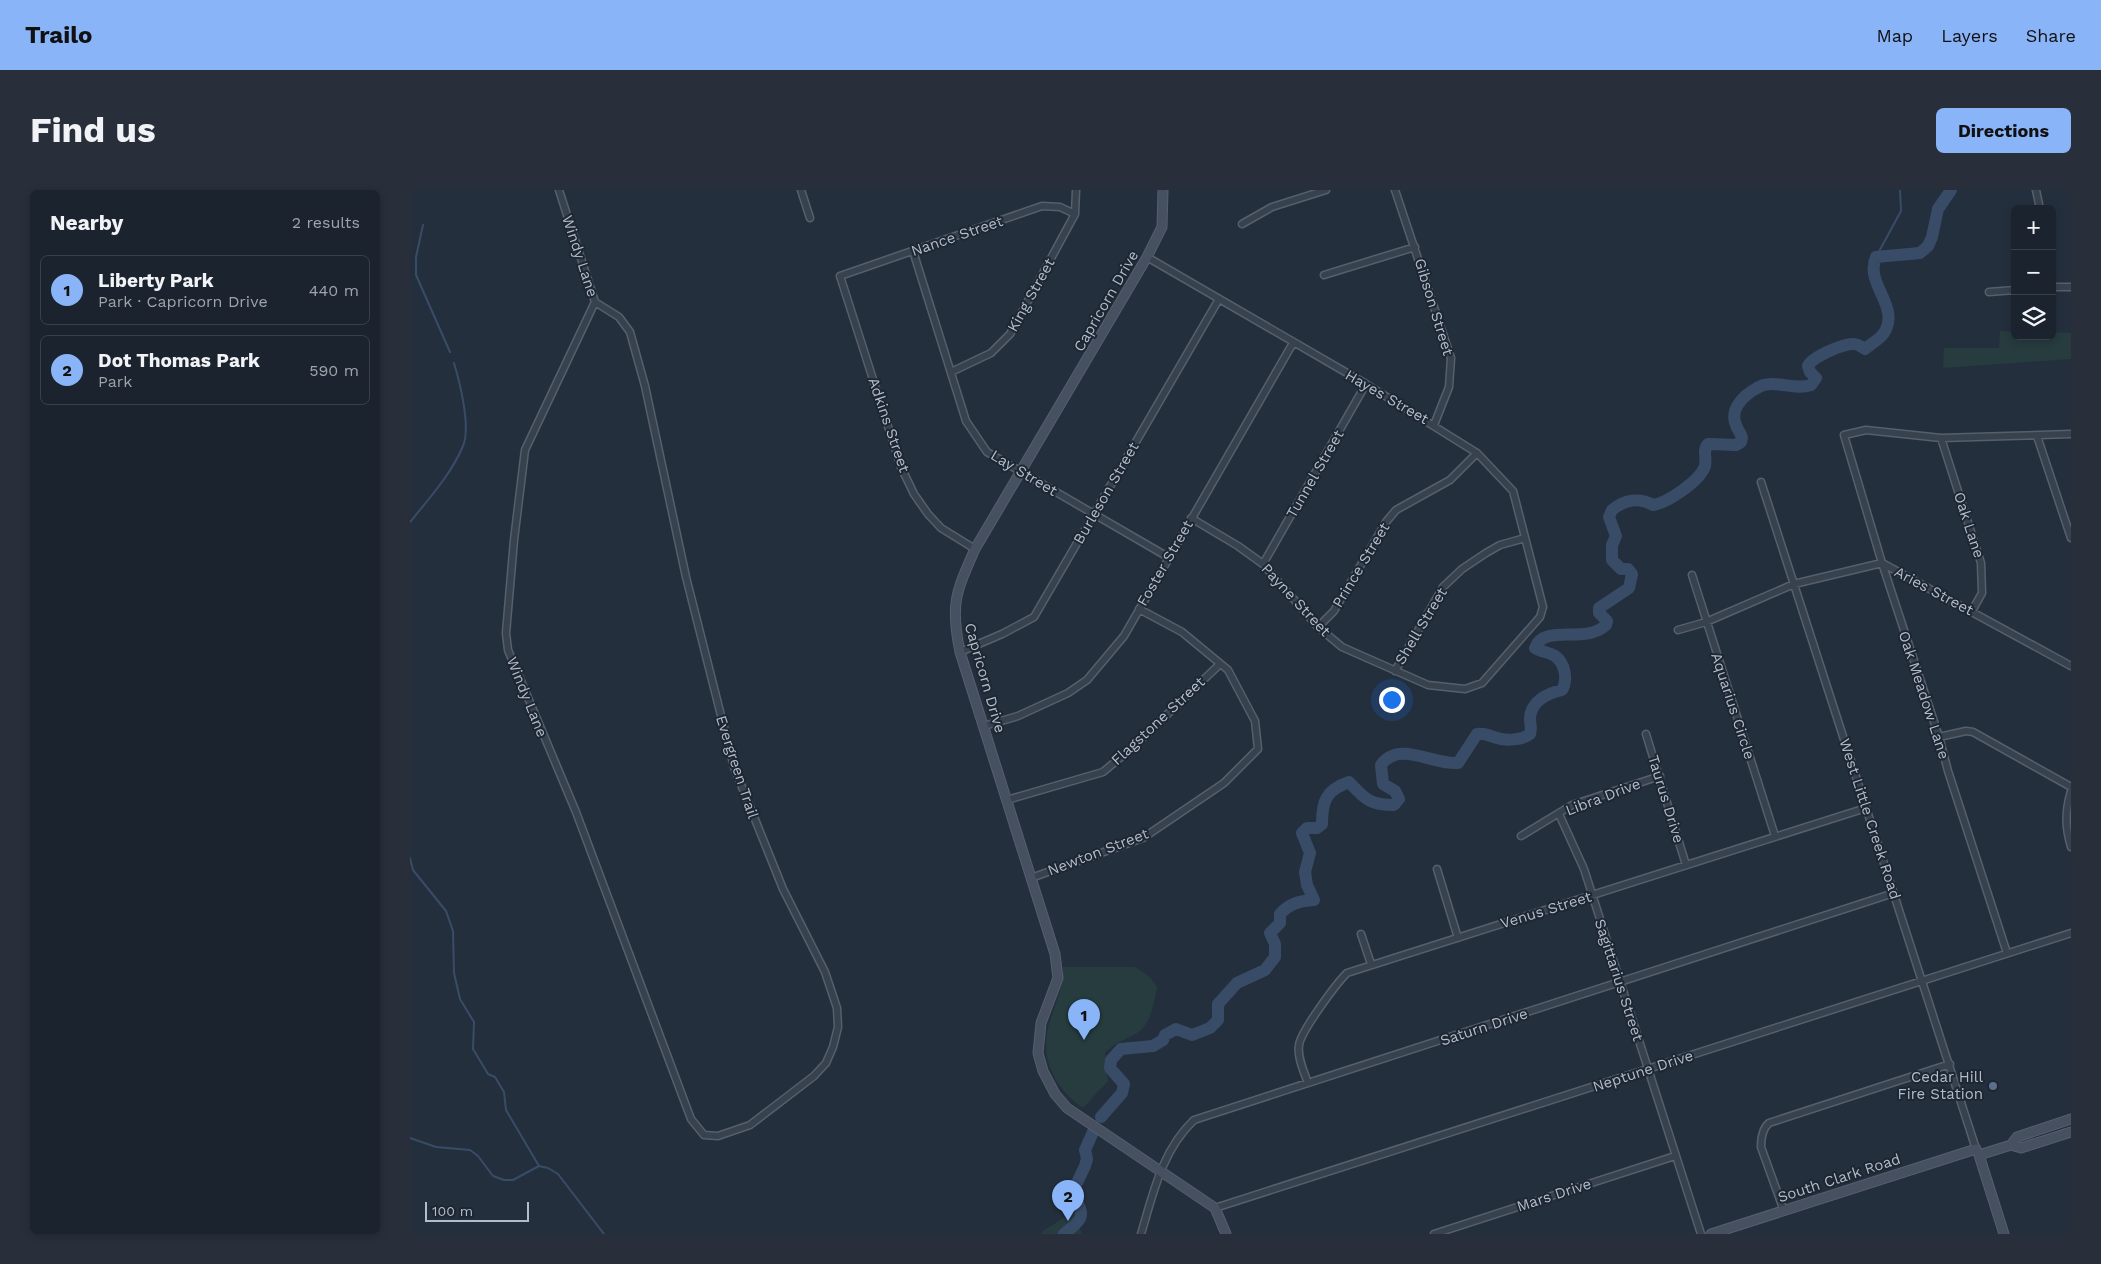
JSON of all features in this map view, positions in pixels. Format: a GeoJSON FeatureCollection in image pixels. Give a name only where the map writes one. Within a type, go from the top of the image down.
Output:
{"type":"FeatureCollection","features":[{"type":"Feature","properties":{"kind":"street","name":"Windy Lane"},"geometry":{"type":"LineString","coordinates":[[559,190],[595,302],[525,450],[514,540],[506,633],[508,650],[576,812],[651,1018],[688,1111]]}},
{"type":"Feature","properties":{"kind":"street"},"geometry":{"type":"LineString","coordinates":[[801,190],[810,218]]}},
{"type":"Feature","properties":{"kind":"street","name":"King Street"},"geometry":{"type":"LineString","coordinates":[[951,372],[991,353],[1010,334],[1075,214],[1076,190]]}},
{"type":"Feature","properties":{"kind":"street","name":"Capricorn Drive"},"geometry":{"type":"LineString","coordinates":[[1164,190],[1162,227],[1147,258],[975,549],[957,589],[954,622],[960,652],[1056,954],[1058,978],[1041,1022],[1038,1054],[1043,1071],[1067,1108],[1215,1208]]}},
{"type":"Feature","properties":{"kind":"street"},"geometry":{"type":"LineString","coordinates":[[1242,224],[1272,207],[1326,190]]}},
{"type":"Feature","properties":{"kind":"street","name":"Gibson Street"},"geometry":{"type":"LineString","coordinates":[[1395,190],[1416,247],[1451,358],[1449,387],[1434,425]]}},
{"type":"Feature","properties":{"kind":"street"},"geometry":{"type":"LineString","coordinates":[[2036,190],[2039,205]]}},
{"type":"Feature","properties":{"kind":"street","name":"Nance Street"},"geometry":{"type":"LineString","coordinates":[[840,276],[1042,206],[1060,208],[1075,214]]}},
{"type":"Feature","properties":{"kind":"street"},"geometry":{"type":"LineString","coordinates":[[1324,275],[1416,247]]}},
{"type":"Feature","properties":{"kind":"street","name":"Lay Street"},"geometry":{"type":"LineString","coordinates":[[913,252],[966,421],[986,452],[1168,557]]}},
{"type":"Feature","properties":{"kind":"street","name":"Hayes Street"},"geometry":{"type":"LineString","coordinates":[[1147,258],[1366,384],[1477,453],[1513,491],[1544,607]]}},
{"type":"Feature","properties":{"kind":"street","name":"Adkins Street"},"geometry":{"type":"LineString","coordinates":[[840,276],[901,467],[914,494],[941,528],[975,549]]}},
{"type":"Feature","properties":{"kind":"street"},"geometry":{"type":"LineString","coordinates":[[2056,287],[2071,287]]}},
{"type":"Feature","properties":{"kind":"street"},"geometry":{"type":"LineString","coordinates":[[1989,292],[2011,290]]}},
{"type":"Feature","properties":{"kind":"street","name":"Burleson Street"},"geometry":{"type":"LineString","coordinates":[[960,652],[1002,634],[1034,616],[1218,299]]}},
{"type":"Feature","properties":{"kind":"street","name":"Evergreen Trail"},"geometry":{"type":"LineString","coordinates":[[595,302],[619,317],[630,332],[645,386],[686,577],[734,767],[782,889],[825,972],[837,1008],[838,1027],[826,1063],[806,1082],[750,1125],[727,1134],[704,1135],[695,1127],[688,1111]]}},
{"type":"Feature","properties":{"kind":"street","name":"Foster Street"},"geometry":{"type":"LineString","coordinates":[[984,726],[1018,716],[1068,694],[1087,680],[1124,636],[1190,518],[1293,343]]}},
{"type":"Feature","properties":{"kind":"street","name":"Tunnel Street"},"geometry":{"type":"LineString","coordinates":[[1263,564],[1366,384]]}},
{"type":"Feature","properties":{"kind":"street","name":"Oak Meadow Lane"},"geometry":{"type":"LineString","coordinates":[[1941,438],[1866,430],[1844,435],[1882,563],[1940,737],[1948,771],[2008,953]]}},
{"type":"Feature","properties":{"kind":"street"},"geometry":{"type":"LineString","coordinates":[[1941,438],[2071,434]]}},
{"type":"Feature","properties":{"kind":"street"},"geometry":{"type":"LineString","coordinates":[[2037,436],[2071,538]]}},
{"type":"Feature","properties":{"kind":"street","name":"Oak Lane"},"geometry":{"type":"LineString","coordinates":[[1941,438],[1981,563],[1982,593],[1972,611]]}},
{"type":"Feature","properties":{"kind":"street","name":"Prince Street"},"geometry":{"type":"LineString","coordinates":[[1318,627],[1334,610],[1386,522],[1396,510],[1450,480],[1477,453]]}},
{"type":"Feature","properties":{"kind":"street","name":"West Little Creek Road"},"geometry":{"type":"LineString","coordinates":[[1761,482],[1978,1152]]}},
{"type":"Feature","properties":{"kind":"street","name":"Payne Street"},"geometry":{"type":"LineString","coordinates":[[1190,518],[1238,546],[1263,564],[1318,627],[1342,647],[1428,685],[1465,689],[1482,684],[1540,617],[1544,607]]}},
{"type":"Feature","properties":{"kind":"street","name":"Shell Street"},"geometry":{"type":"LineString","coordinates":[[1395,671],[1443,587],[1462,569],[1486,553],[1500,545],[1525,538]]}},
{"type":"Feature","properties":{"kind":"street","name":"Aries Street"},"geometry":{"type":"LineString","coordinates":[[1678,630],[1706,622],[1794,584],[1882,563],[2071,666]]}},
{"type":"Feature","properties":{"kind":"street","name":"Aquarius Circle"},"geometry":{"type":"LineString","coordinates":[[1692,575],[1775,836]]}},
{"type":"Feature","properties":{"kind":"street"},"geometry":{"type":"LineString","coordinates":[[1139,609],[1182,632],[1220,664]]}},
{"type":"Feature","properties":{"kind":"street","name":"Newton Street"},"geometry":{"type":"LineString","coordinates":[[1031,878],[1144,838],[1224,783],[1258,749],[1255,721],[1228,670],[1220,664]]}},
{"type":"Feature","properties":{"kind":"street","name":"Flagstone Street"},"geometry":{"type":"LineString","coordinates":[[1007,800],[1103,772],[1134,746],[1220,664]]}},
{"type":"Feature","properties":{"kind":"street"},"geometry":{"type":"LineString","coordinates":[[1940,737],[1959,732],[1973,732],[2071,787]]}},
{"type":"Feature","properties":{"kind":"street","name":"Taurus Drive"},"geometry":{"type":"LineString","coordinates":[[1646,734],[1686,865]]}},
{"type":"Feature","properties":{"kind":"street","name":"Libra Drive"},"geometry":{"type":"LineString","coordinates":[[1521,836],[1572,805],[1660,776]]}},
{"type":"Feature","properties":{"kind":"street"},"geometry":{"type":"LineString","coordinates":[[2071,791],[2065,812],[2065,828],[2071,847]]}},
{"type":"Feature","properties":{"kind":"street","name":"Venus Street"},"geometry":{"type":"LineString","coordinates":[[1308,1083],[1300,1057],[1299,1045],[1302,1037],[1337,983],[1347,973],[1866,808]]}},
{"type":"Feature","properties":{"kind":"street","name":"Sagittarius Street"},"geometry":{"type":"LineString","coordinates":[[1558,814],[1574,844],[1592,896],[1701,1234]]}},
{"type":"Feature","properties":{"kind":"street"},"geometry":{"type":"LineString","coordinates":[[1437,869],[1458,938]]}},
{"type":"Feature","properties":{"kind":"street","name":"Saturn Drive"},"geometry":{"type":"LineString","coordinates":[[1141,1234],[1160,1170],[1185,1129],[1194,1120],[1894,893]]}},
{"type":"Feature","properties":{"kind":"street","name":"Neptune Drive"},"geometry":{"type":"LineString","coordinates":[[1215,1208],[2071,933]]}},
{"type":"Feature","properties":{"kind":"street"},"geometry":{"type":"LineString","coordinates":[[1362,934],[1371,964]]}},
{"type":"Feature","properties":{"kind":"street"},"geometry":{"type":"LineString","coordinates":[[1784,1211],[1761,1147],[1761,1137],[1769,1123],[1950,1064]]}},
{"type":"Feature","properties":{"kind":"street","name":"South Clark Road"},"geometry":{"type":"LineString","coordinates":[[2011,1145],[2017,1137],[2071,1119]]}},
{"type":"Feature","properties":{"kind":"street","name":"South Clark Road"},"geometry":{"type":"LineString","coordinates":[[1710,1234],[1978,1152],[2011,1145],[2022,1148],[2071,1132]]}},
{"type":"Feature","properties":{"kind":"street"},"geometry":{"type":"LineString","coordinates":[[1978,1152],[2004,1234]]}},
{"type":"Feature","properties":{"kind":"street","name":"Mars Drive"},"geometry":{"type":"LineString","coordinates":[[1434,1234],[1675,1156]]}},
{"type":"Feature","properties":{"kind":"street"},"geometry":{"type":"LineString","coordinates":[[1215,1208],[1226,1234]]}},
{"type":"Feature","properties":{"kind":"green space"},"geometry":{"type":"Polygon","coordinates":[[[2000,331],[2011,332],[2011,340],[2056,340],[2056,332],[2071,333],[2071,359],[1943,368],[1944,348],[1999,348],[2000,331]]]}},
{"type":"Feature","properties":{"kind":"green space"},"geometry":{"type":"Polygon","coordinates":[[[1063,967],[1135,967],[1150,977],[1157,987],[1150,1015],[1142,1029],[1113,1046],[1105,1053],[1108,1081],[1083,1108],[1064,1092],[1057,1082],[1048,1061],[1046,1049],[1046,1037],[1060,989],[1063,967]]]}},
{"type":"Feature","properties":{"kind":"green space"},"geometry":{"type":"Polygon","coordinates":[[[1074,1211],[1082,1234],[1040,1234],[1043,1231],[1074,1211]]]}},
{"type":"Feature","properties":{"kind":"waterway"},"geometry":{"type":"LineString","coordinates":[[1876,257],[1901,211],[1900,190]]}},
{"type":"Feature","properties":{"kind":"waterway"},"geometry":{"type":"LineString","coordinates":[[1101,1117],[1122,1093],[1124,1084],[1110,1068],[1111,1060],[1121,1049],[1153,1046],[1163,1040],[1165,1035],[1176,1029],[1192,1035],[1210,1028],[1218,1020],[1218,1004],[1237,983],[1265,970],[1275,957],[1275,944],[1270,933],[1280,923],[1280,914],[1296,903],[1314,900],[1307,885],[1305,872],[1310,853],[1302,833],[1307,828],[1317,828],[1322,824],[1324,803],[1330,793],[1349,782],[1368,800],[1379,804],[1394,805],[1399,799],[1395,791],[1383,784],[1381,765],[1388,758],[1397,754],[1406,754],[1448,763],[1458,763],[1477,734],[1510,740],[1523,738],[1530,734],[1530,718],[1533,707],[1551,693],[1562,690],[1565,681],[1563,667],[1558,659],[1535,648],[1540,641],[1547,637],[1587,634],[1597,631],[1606,625],[1607,621],[1599,613],[1599,608],[1629,588],[1632,574],[1628,569],[1621,569],[1612,560],[1612,545],[1616,536],[1609,517],[1612,510],[1622,504],[1637,500],[1653,505],[1666,500],[1690,484],[1702,472],[1705,466],[1705,449],[1708,444],[1736,445],[1741,442],[1742,437],[1734,419],[1736,408],[1752,391],[1763,385],[1770,384],[1797,387],[1811,385],[1816,378],[1810,372],[1808,366],[1815,359],[1829,351],[1849,344],[1857,344],[1865,349],[1880,337],[1888,323],[1888,314],[1875,276],[1876,257],[1920,253],[1928,246],[1932,237],[1938,209],[1951,190]]}},
{"type":"Feature","properties":{"kind":"waterway"},"geometry":{"type":"LineString","coordinates":[[423,225],[416,257],[416,275],[450,352]]}},
{"type":"Feature","properties":{"kind":"waterway"},"geometry":{"type":"LineString","coordinates":[[410,522],[446,476],[463,446],[466,428],[465,417],[462,393],[454,363]]}},
{"type":"Feature","properties":{"kind":"waterway"},"geometry":{"type":"LineString","coordinates":[[410,858],[413,870],[446,911],[453,931],[454,973],[460,999],[474,1022],[473,1049],[488,1074],[495,1077],[504,1092],[506,1110],[539,1166]]}},
{"type":"Feature","properties":{"kind":"waterway"},"geometry":{"type":"LineString","coordinates":[[1064,1234],[1078,1222],[1080,1217],[1081,1213],[1074,1189],[1085,1166],[1087,1159],[1085,1150],[1093,1132]]}},
{"type":"Feature","properties":{"kind":"waterway"},"geometry":{"type":"LineString","coordinates":[[410,1138],[436,1147],[470,1150],[478,1156],[493,1176],[504,1180],[513,1180],[539,1166],[548,1168],[558,1174],[604,1234]]}},
{"type":"Feature","properties":{"kind":"place","name":"Liberty Park"},"geometry":{"type":"Point","coordinates":[1084,1040]}},
{"type":"Feature","properties":{"kind":"place","name":"Cedar Hill Fire Station"},"geometry":{"type":"Point","coordinates":[1993,1086]}},
{"type":"Feature","properties":{"kind":"place","name":"Dot Thomas Park"},"geometry":{"type":"Point","coordinates":[1068,1221]}}]}
